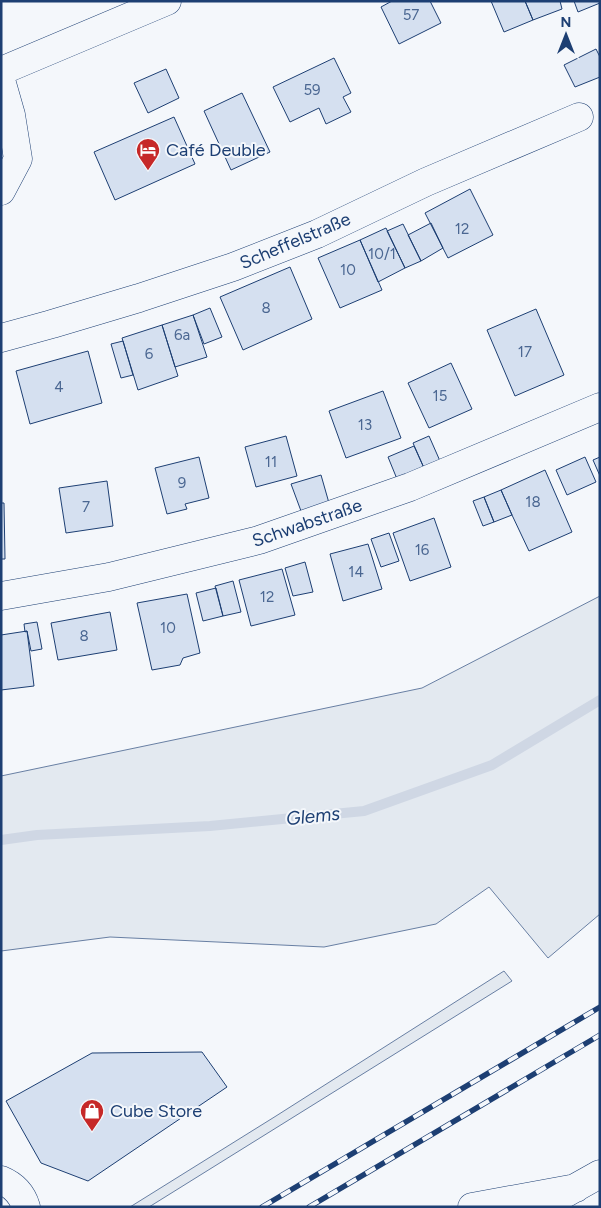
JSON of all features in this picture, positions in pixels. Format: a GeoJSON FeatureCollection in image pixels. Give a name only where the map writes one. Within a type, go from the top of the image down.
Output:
{"type":"FeatureCollection","features":[{"type":"Feature","properties":{"kind":"street"},"geometry":{"type":"LineString","coordinates":[[1,71],[50,52],[167,1]]}},
{"type":"Feature","properties":{"kind":"street"},"geometry":{"type":"LineString","coordinates":[[1,80],[11,115],[18,159],[1,191]]}},
{"type":"Feature","properties":{"kind":"street","name":"Scheffelstraße"},"geometry":{"type":"LineString","coordinates":[[1,338],[140,298],[233,267],[318,234],[426,182],[578,117]]}},
{"type":"Feature","properties":{"kind":"street","name":"Schwabstraße"},"geometry":{"type":"LineString","coordinates":[[1,596],[109,577],[259,540],[410,487],[600,407]]}},
{"type":"Feature","properties":{"kind":"street"},"geometry":{"type":"LineString","coordinates":[[541,1207],[600,1174]]}},
{"type":"Feature","properties":{"kind":"street"},"geometry":{"type":"LineString","coordinates":[[1,1180],[15,1188],[24,1199],[26,1207]]}},
{"type":"Feature","properties":{"kind":"street"},"geometry":{"type":"LineString","coordinates":[[472,1207],[576,1188]]}},
{"type":"Feature","properties":{"kind":"shaded area"},"geometry":{"type":"Polygon","coordinates":[[[600,596],[600,914],[548,958],[489,887],[436,924],[324,947],[110,937],[1,951],[1,776],[422,688],[600,596]]]}},
{"type":"Feature","properties":{"kind":"shaded area"},"geometry":{"type":"Polygon","coordinates":[[[504,971],[512,981],[149,1207],[130,1207],[276,1116],[504,971]]]}},
{"type":"Feature","properties":{"kind":"building"},"geometry":{"type":"Polygon","coordinates":[[[392,1],[430,1],[441,23],[399,44],[381,7],[392,1]]]}},
{"type":"Feature","properties":{"kind":"building"},"geometry":{"type":"Polygon","coordinates":[[[491,1],[525,1],[533,20],[504,32],[491,1]]]}},
{"type":"Feature","properties":{"kind":"building"},"geometry":{"type":"Polygon","coordinates":[[[525,1],[560,1],[562,9],[533,20],[525,1]]]}},
{"type":"Feature","properties":{"kind":"building"},"geometry":{"type":"Polygon","coordinates":[[[574,1],[600,1],[600,3],[578,12],[574,1]]]}},
{"type":"Feature","properties":{"kind":"building"},"geometry":{"type":"Polygon","coordinates":[[[596,49],[600,57],[600,77],[575,87],[564,65],[596,49]]]}},
{"type":"Feature","properties":{"kind":"building"},"geometry":{"type":"Polygon","coordinates":[[[334,58],[351,93],[343,97],[351,112],[326,124],[319,108],[290,122],[273,87],[334,58]]]}},
{"type":"Feature","properties":{"kind":"building"},"geometry":{"type":"Polygon","coordinates":[[[166,69],[179,98],[148,113],[134,83],[166,69]]]}},
{"type":"Feature","properties":{"kind":"building"},"geometry":{"type":"Polygon","coordinates":[[[242,93],[270,152],[231,170],[204,111],[242,93]]]}},
{"type":"Feature","properties":{"kind":"building"},"geometry":{"type":"Polygon","coordinates":[[[174,117],[195,164],[115,200],[94,152],[174,117]]]}},
{"type":"Feature","properties":{"kind":"building"},"geometry":{"type":"Polygon","coordinates":[[[470,189],[493,235],[448,258],[425,213],[470,189]]]}},
{"type":"Feature","properties":{"kind":"building"},"geometry":{"type":"Polygon","coordinates":[[[431,223],[443,248],[421,261],[408,235],[431,223]]]}},
{"type":"Feature","properties":{"kind":"building"},"geometry":{"type":"Polygon","coordinates":[[[403,224],[421,261],[405,268],[387,231],[403,224]]]}},
{"type":"Feature","properties":{"kind":"building"},"geometry":{"type":"Polygon","coordinates":[[[386,228],[405,268],[378,282],[360,240],[386,228]]]}},
{"type":"Feature","properties":{"kind":"building"},"geometry":{"type":"Polygon","coordinates":[[[360,240],[382,290],[340,308],[318,258],[360,240]]]}},
{"type":"Feature","properties":{"kind":"building"},"geometry":{"type":"Polygon","coordinates":[[[290,267],[312,319],[243,350],[220,297],[290,267]]]}},
{"type":"Feature","properties":{"kind":"building"},"geometry":{"type":"Polygon","coordinates":[[[210,308],[222,337],[204,344],[193,315],[210,308]]]}},
{"type":"Feature","properties":{"kind":"building"},"geometry":{"type":"Polygon","coordinates":[[[536,309],[564,375],[515,396],[487,330],[536,309]]]}},
{"type":"Feature","properties":{"kind":"building"},"geometry":{"type":"Polygon","coordinates":[[[193,315],[207,357],[175,367],[162,325],[193,315]]]}},
{"type":"Feature","properties":{"kind":"building"},"geometry":{"type":"Polygon","coordinates":[[[162,325],[178,376],[138,390],[122,338],[162,325]]]}},
{"type":"Feature","properties":{"kind":"building"},"geometry":{"type":"Polygon","coordinates":[[[123,341],[133,375],[121,378],[111,344],[123,341]]]}},
{"type":"Feature","properties":{"kind":"building"},"geometry":{"type":"Polygon","coordinates":[[[88,351],[102,403],[30,424],[16,371],[88,351]]]}},
{"type":"Feature","properties":{"kind":"building"},"geometry":{"type":"Polygon","coordinates":[[[451,363],[472,409],[429,428],[408,383],[451,363]]]}},
{"type":"Feature","properties":{"kind":"building"},"geometry":{"type":"Polygon","coordinates":[[[383,391],[401,438],[346,458],[329,411],[383,391]]]}},
{"type":"Feature","properties":{"kind":"building"},"geometry":{"type":"Polygon","coordinates":[[[286,436],[297,476],[256,487],[245,447],[286,436]]]}},
{"type":"Feature","properties":{"kind":"building"},"geometry":{"type":"Polygon","coordinates":[[[429,436],[440,461],[424,468],[413,443],[429,436]]]}},
{"type":"Feature","properties":{"kind":"building"},"geometry":{"type":"Polygon","coordinates":[[[414,446],[424,468],[397,479],[388,457],[414,446]]]}},
{"type":"Feature","properties":{"kind":"building"},"geometry":{"type":"Polygon","coordinates":[[[199,457],[209,498],[185,504],[187,509],[167,514],[155,468],[199,457]]]}},
{"type":"Feature","properties":{"kind":"building"},"geometry":{"type":"Polygon","coordinates":[[[585,457],[596,482],[567,495],[556,470],[585,457]]]}},
{"type":"Feature","properties":{"kind":"building"},"geometry":{"type":"Polygon","coordinates":[[[600,457],[600,476],[593,460],[600,457]]]}},
{"type":"Feature","properties":{"kind":"building"},"geometry":{"type":"Polygon","coordinates":[[[545,470],[572,532],[529,551],[501,490],[545,470]]]}},
{"type":"Feature","properties":{"kind":"building"},"geometry":{"type":"Polygon","coordinates":[[[321,475],[329,503],[301,511],[291,484],[321,475]]]}},
{"type":"Feature","properties":{"kind":"building"},"geometry":{"type":"Polygon","coordinates":[[[107,481],[113,526],[66,533],[59,488],[107,481]]]}},
{"type":"Feature","properties":{"kind":"building"},"geometry":{"type":"Polygon","coordinates":[[[501,490],[512,515],[494,522],[484,497],[501,490]]]}},
{"type":"Feature","properties":{"kind":"building"},"geometry":{"type":"Polygon","coordinates":[[[484,497],[494,522],[483,526],[473,501],[484,497]]]}},
{"type":"Feature","properties":{"kind":"building"},"geometry":{"type":"Polygon","coordinates":[[[1,503],[4,503],[5,559],[1,559],[1,503]]]}},
{"type":"Feature","properties":{"kind":"building"},"geometry":{"type":"Polygon","coordinates":[[[434,518],[451,567],[410,581],[393,533],[434,518]]]}},
{"type":"Feature","properties":{"kind":"building"},"geometry":{"type":"Polygon","coordinates":[[[389,533],[399,561],[381,567],[371,539],[389,533]]]}},
{"type":"Feature","properties":{"kind":"building"},"geometry":{"type":"Polygon","coordinates":[[[368,544],[382,589],[343,601],[330,554],[368,544]]]}},
{"type":"Feature","properties":{"kind":"building"},"geometry":{"type":"Polygon","coordinates":[[[305,562],[313,592],[293,596],[285,568],[305,562]]]}},
{"type":"Feature","properties":{"kind":"building"},"geometry":{"type":"Polygon","coordinates":[[[282,569],[295,615],[251,626],[239,580],[282,569]]]}},
{"type":"Feature","properties":{"kind":"building"},"geometry":{"type":"Polygon","coordinates":[[[233,581],[241,612],[223,616],[215,586],[233,581]]]}},
{"type":"Feature","properties":{"kind":"building"},"geometry":{"type":"Polygon","coordinates":[[[216,588],[223,616],[203,621],[196,593],[216,588]]]}},
{"type":"Feature","properties":{"kind":"building"},"geometry":{"type":"Polygon","coordinates":[[[187,594],[200,653],[183,658],[180,665],[152,670],[137,603],[187,594]]]}},
{"type":"Feature","properties":{"kind":"building"},"geometry":{"type":"Polygon","coordinates":[[[110,612],[117,650],[58,660],[51,623],[110,612]]]}},
{"type":"Feature","properties":{"kind":"building"},"geometry":{"type":"Polygon","coordinates":[[[37,622],[42,649],[31,651],[24,624],[37,622]]]}},
{"type":"Feature","properties":{"kind":"building"},"geometry":{"type":"Polygon","coordinates":[[[27,631],[34,686],[1,690],[1,635],[27,631]]]}},
{"type":"Feature","properties":{"kind":"building","name":"Cube Store"},"geometry":{"type":"Polygon","coordinates":[[[202,1052],[227,1087],[88,1181],[41,1163],[6,1101],[92,1053],[202,1052]]]}},
{"type":"Feature","properties":{"kind":"waterway","name":"Glems"},"geometry":{"type":"LineString","coordinates":[[1,840],[37,835],[210,826],[364,811],[492,765],[600,700]]}},
{"type":"Feature","properties":{"kind":"railway"},"geometry":{"type":"LineString","coordinates":[[262,1207],[600,1007]]}},
{"type":"Feature","properties":{"kind":"railway"},"geometry":{"type":"LineString","coordinates":[[309,1207],[600,1035]]}},
{"type":"Feature","properties":{"kind":"place","name":"Café Deuble"},"geometry":{"type":"Point","coordinates":[148,171]}},
{"type":"Feature","properties":{"kind":"place","name":"Cube Store"},"geometry":{"type":"Point","coordinates":[92,1132]}}]}
